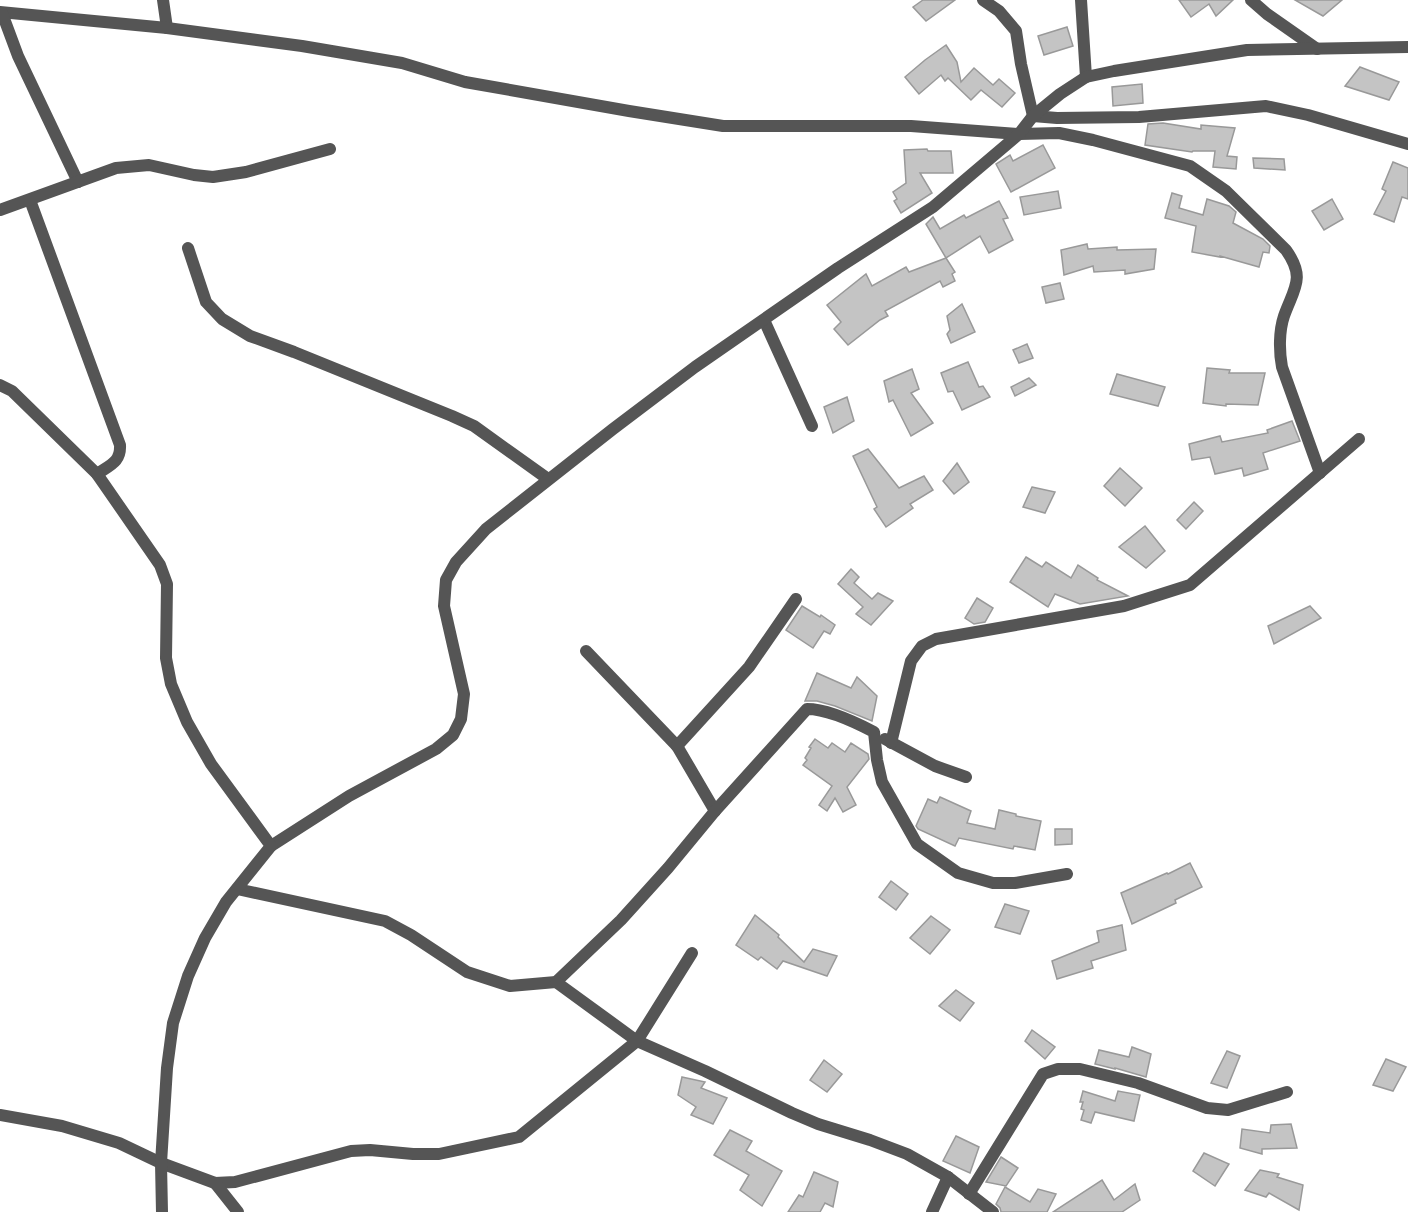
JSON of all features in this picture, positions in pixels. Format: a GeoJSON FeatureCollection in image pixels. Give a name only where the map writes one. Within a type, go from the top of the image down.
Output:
{"type":"FeatureCollection","features":[{"type":"Feature","properties":{"kind":"street"},"geometry":{"type":"LineString","coordinates":[[163,0],[167,28]]}},
{"type":"Feature","properties":{"kind":"street"},"geometry":{"type":"LineString","coordinates":[[983,0],[999,11],[1016,31],[1033,116]]}},
{"type":"Feature","properties":{"kind":"street"},"geometry":{"type":"LineString","coordinates":[[1080,0],[1086,77]]}},
{"type":"Feature","properties":{"kind":"street"},"geometry":{"type":"LineString","coordinates":[[1251,0],[1317,49]]}},
{"type":"Feature","properties":{"kind":"street"},"geometry":{"type":"LineString","coordinates":[[78,182],[18,56],[1,13],[167,28],[302,46],[402,63],[465,82],[723,126],[911,126],[1019,134],[1059,133],[1093,140],[1190,166],[1226,191],[1286,250],[1293,261],[1297,275],[1294,294],[1284,317],[1280,357],[1288,386],[1320,473]]}},
{"type":"Feature","properties":{"kind":"street"},"geometry":{"type":"LineString","coordinates":[[162,1212],[161,1163],[167,1068],[173,1023],[188,976],[205,938],[226,902],[271,846],[349,796],[436,749],[453,735],[460,719],[464,694],[444,606],[446,580],[456,562],[486,529],[686,374],[838,268],[933,207],[1019,134],[1033,116],[1086,77],[1247,50],[1408,47]]}},
{"type":"Feature","properties":{"kind":"street"},"geometry":{"type":"LineString","coordinates":[[1033,116],[1139,117],[1266,106],[1308,115],[1408,144]]}},
{"type":"Feature","properties":{"kind":"street"},"geometry":{"type":"LineString","coordinates":[[0,210],[116,168],[148,165],[213,177],[246,172],[330,149]]}},
{"type":"Feature","properties":{"kind":"street"},"geometry":{"type":"LineString","coordinates":[[30,200],[120,445],[121,454],[116,461],[97,474]]}},
{"type":"Feature","properties":{"kind":"street"},"geometry":{"type":"LineString","coordinates":[[188,248],[206,302],[222,319],[250,336],[315,360],[474,426],[548,479]]}},
{"type":"Feature","properties":{"kind":"street"},"geometry":{"type":"LineString","coordinates":[[764,320],[812,426]]}},
{"type":"Feature","properties":{"kind":"street"},"geometry":{"type":"LineString","coordinates":[[0,385],[12,391],[97,474],[160,565],[167,584],[166,658],[171,684],[211,764],[271,846]]}},
{"type":"Feature","properties":{"kind":"street"},"geometry":{"type":"LineString","coordinates":[[891,743],[911,661],[922,646],[936,639],[1124,606],[1191,585],[1359,439]]}},
{"type":"Feature","properties":{"kind":"street"},"geometry":{"type":"LineString","coordinates":[[677,746],[749,667],[796,600]]}},
{"type":"Feature","properties":{"kind":"street"},"geometry":{"type":"LineString","coordinates":[[586,651],[677,746],[715,811]]}},
{"type":"Feature","properties":{"kind":"street"},"geometry":{"type":"LineString","coordinates":[[237,889],[385,921],[411,935],[467,972],[510,986],[556,982],[621,920],[807,709],[819,709],[862,726],[935,766],[966,777]]}},
{"type":"Feature","properties":{"kind":"street"},"geometry":{"type":"LineString","coordinates":[[874,732],[882,782],[916,844],[958,873],[993,883],[1015,883],[1067,874]]}},
{"type":"Feature","properties":{"kind":"street"},"geometry":{"type":"LineString","coordinates":[[0,1115],[62,1126],[119,1143],[161,1163],[215,1183],[235,1182],[351,1152],[370,1150],[413,1155],[439,1154],[519,1137],[637,1041],[692,953]]}},
{"type":"Feature","properties":{"kind":"street"},"geometry":{"type":"LineString","coordinates":[[556,982],[637,1041],[809,1120],[907,1154],[948,1177],[993,1212]]}},
{"type":"Feature","properties":{"kind":"street"},"geometry":{"type":"LineString","coordinates":[[969,1194],[1043,1074],[1058,1069],[1080,1069],[1138,1083],[1208,1108],[1228,1110],[1287,1092]]}},
{"type":"Feature","properties":{"kind":"street"},"geometry":{"type":"LineString","coordinates":[[932,1212],[948,1177]]}},
{"type":"Feature","properties":{"kind":"street"},"geometry":{"type":"LineString","coordinates":[[215,1183],[238,1212]]}},
{"type":"Feature","properties":{"kind":"building"},"geometry":{"type":"Polygon","coordinates":[[[923,0],[955,0],[926,21],[913,7],[923,0]]]}},
{"type":"Feature","properties":{"kind":"building"},"geometry":{"type":"Polygon","coordinates":[[[1179,0],[1233,0],[1216,16],[1209,4],[1191,17],[1179,0]]]}},
{"type":"Feature","properties":{"kind":"building"},"geometry":{"type":"Polygon","coordinates":[[[1295,0],[1342,0],[1323,16],[1295,0]]]}},
{"type":"Feature","properties":{"kind":"building"},"geometry":{"type":"Polygon","coordinates":[[[1067,27],[1073,46],[1044,55],[1038,36],[1067,27]]]}},
{"type":"Feature","properties":{"kind":"building"},"geometry":{"type":"Polygon","coordinates":[[[946,45],[957,62],[961,82],[974,68],[993,85],[999,79],[1015,93],[1002,107],[981,90],[971,100],[948,78],[945,81],[941,75],[919,94],[905,77],[946,45]]]}},
{"type":"Feature","properties":{"kind":"building"},"geometry":{"type":"Polygon","coordinates":[[[1360,67],[1399,82],[1389,100],[1345,86],[1360,67]]]}},
{"type":"Feature","properties":{"kind":"building"},"geometry":{"type":"Polygon","coordinates":[[[1142,84],[1143,103],[1113,106],[1112,87],[1142,84]]]}},
{"type":"Feature","properties":{"kind":"building"},"geometry":{"type":"Polygon","coordinates":[[[1163,123],[1201,129],[1201,125],[1235,128],[1227,156],[1237,157],[1236,169],[1213,167],[1215,151],[1192,152],[1145,145],[1148,124],[1163,123]]]}},
{"type":"Feature","properties":{"kind":"building"},"geometry":{"type":"Polygon","coordinates":[[[1043,145],[1055,168],[1011,192],[996,164],[1010,155],[1013,161],[1043,145]]]}},
{"type":"Feature","properties":{"kind":"building"},"geometry":{"type":"Polygon","coordinates":[[[927,149],[928,151],[951,151],[953,173],[920,173],[932,193],[901,213],[894,201],[897,199],[893,192],[906,183],[904,150],[927,149]]]}},
{"type":"Feature","properties":{"kind":"building"},"geometry":{"type":"Polygon","coordinates":[[[1253,158],[1284,159],[1285,170],[1254,168],[1253,158]]]}},
{"type":"Feature","properties":{"kind":"building"},"geometry":{"type":"Polygon","coordinates":[[[1393,162],[1408,168],[1408,199],[1402,197],[1394,222],[1374,214],[1386,191],[1382,189],[1393,162]]]}},
{"type":"Feature","properties":{"kind":"building"},"geometry":{"type":"Polygon","coordinates":[[[1058,191],[1061,208],[1024,215],[1020,197],[1058,191]]]}},
{"type":"Feature","properties":{"kind":"building"},"geometry":{"type":"Polygon","coordinates":[[[1172,193],[1182,196],[1179,208],[1203,215],[1207,199],[1229,206],[1236,212],[1233,223],[1263,239],[1270,246],[1269,253],[1263,252],[1259,267],[1220,256],[1192,252],[1196,226],[1165,218],[1172,193]]]}},
{"type":"Feature","properties":{"kind":"building"},"geometry":{"type":"Polygon","coordinates":[[[1332,199],[1343,219],[1324,230],[1312,211],[1332,199]]]}},
{"type":"Feature","properties":{"kind":"building"},"geometry":{"type":"Polygon","coordinates":[[[999,201],[1008,218],[1003,219],[1013,240],[989,253],[980,236],[946,258],[926,224],[933,217],[940,229],[964,215],[966,218],[999,201]]]}},
{"type":"Feature","properties":{"kind":"building"},"geometry":{"type":"Polygon","coordinates":[[[1087,244],[1088,249],[1117,247],[1117,250],[1156,249],[1154,269],[1125,274],[1125,270],[1094,272],[1093,266],[1064,275],[1061,250],[1087,244]]]}},
{"type":"Feature","properties":{"kind":"building"},"geometry":{"type":"Polygon","coordinates":[[[946,258],[955,272],[952,274],[955,281],[943,287],[940,281],[885,311],[888,316],[848,345],[834,329],[841,322],[827,305],[866,274],[872,286],[906,267],[909,272],[946,258]]]}},
{"type":"Feature","properties":{"kind":"building"},"geometry":{"type":"Polygon","coordinates":[[[1060,283],[1064,299],[1046,303],[1042,287],[1060,283]]]}},
{"type":"Feature","properties":{"kind":"building"},"geometry":{"type":"Polygon","coordinates":[[[962,304],[975,332],[951,343],[947,334],[950,330],[947,316],[962,304]]]}},
{"type":"Feature","properties":{"kind":"building"},"geometry":{"type":"Polygon","coordinates":[[[1027,344],[1033,358],[1019,363],[1013,350],[1027,344]]]}},
{"type":"Feature","properties":{"kind":"building"},"geometry":{"type":"Polygon","coordinates":[[[968,362],[979,387],[983,386],[990,397],[962,410],[953,391],[948,392],[941,373],[968,362]]]}},
{"type":"Feature","properties":{"kind":"building"},"geometry":{"type":"Polygon","coordinates":[[[1207,368],[1230,370],[1229,373],[1265,373],[1258,405],[1226,404],[1226,406],[1203,403],[1207,368]]]}},
{"type":"Feature","properties":{"kind":"building"},"geometry":{"type":"Polygon","coordinates":[[[912,369],[919,389],[911,393],[933,423],[911,436],[893,400],[889,402],[884,381],[912,369]]]}},
{"type":"Feature","properties":{"kind":"building"},"geometry":{"type":"Polygon","coordinates":[[[1117,374],[1165,387],[1158,406],[1110,394],[1117,374]]]}},
{"type":"Feature","properties":{"kind":"building"},"geometry":{"type":"Polygon","coordinates":[[[1029,378],[1036,385],[1015,396],[1011,387],[1029,378]]]}},
{"type":"Feature","properties":{"kind":"building"},"geometry":{"type":"Polygon","coordinates":[[[847,397],[854,421],[833,433],[824,407],[847,397]]]}},
{"type":"Feature","properties":{"kind":"building"},"geometry":{"type":"Polygon","coordinates":[[[1292,421],[1300,441],[1263,453],[1268,469],[1244,476],[1242,468],[1215,474],[1210,457],[1192,460],[1189,444],[1220,436],[1222,442],[1268,433],[1267,430],[1292,421]]]}},
{"type":"Feature","properties":{"kind":"building"},"geometry":{"type":"Polygon","coordinates":[[[868,449],[899,488],[924,476],[933,490],[910,504],[913,508],[886,527],[874,509],[877,507],[853,456],[868,449]]]}},
{"type":"Feature","properties":{"kind":"building"},"geometry":{"type":"Polygon","coordinates":[[[957,463],[969,482],[954,494],[943,481],[957,463]]]}},
{"type":"Feature","properties":{"kind":"building"},"geometry":{"type":"Polygon","coordinates":[[[1120,468],[1142,488],[1125,506],[1104,486],[1120,468]]]}},
{"type":"Feature","properties":{"kind":"building"},"geometry":{"type":"Polygon","coordinates":[[[1032,487],[1055,492],[1045,513],[1023,507],[1032,487]]]}},
{"type":"Feature","properties":{"kind":"building"},"geometry":{"type":"Polygon","coordinates":[[[1194,502],[1203,511],[1186,529],[1177,520],[1194,502]]]}},
{"type":"Feature","properties":{"kind":"building"},"geometry":{"type":"Polygon","coordinates":[[[1145,526],[1165,551],[1146,568],[1119,547],[1145,526]]]}},
{"type":"Feature","properties":{"kind":"building"},"geometry":{"type":"Polygon","coordinates":[[[1026,557],[1042,567],[1046,562],[1071,578],[1078,565],[1098,578],[1097,580],[1128,596],[1080,604],[1055,594],[1048,607],[1010,582],[1026,557]]]}},
{"type":"Feature","properties":{"kind":"building"},"geometry":{"type":"Polygon","coordinates":[[[851,569],[859,577],[854,583],[872,599],[878,593],[893,601],[871,625],[856,614],[863,607],[838,584],[851,569]]]}},
{"type":"Feature","properties":{"kind":"building"},"geometry":{"type":"Polygon","coordinates":[[[977,598],[993,608],[985,622],[974,624],[965,618],[977,598]]]}},
{"type":"Feature","properties":{"kind":"building"},"geometry":{"type":"Polygon","coordinates":[[[802,606],[835,625],[830,634],[824,631],[813,648],[786,630],[802,606]]]}},
{"type":"Feature","properties":{"kind":"building"},"geometry":{"type":"Polygon","coordinates":[[[1310,606],[1321,618],[1274,644],[1268,626],[1310,606]]]}},
{"type":"Feature","properties":{"kind":"building"},"geometry":{"type":"Polygon","coordinates":[[[817,673],[851,688],[857,677],[877,696],[872,721],[835,706],[817,701],[805,701],[817,673]]]}},
{"type":"Feature","properties":{"kind":"building"},"geometry":{"type":"Polygon","coordinates":[[[815,739],[828,748],[832,743],[845,752],[851,743],[868,754],[869,759],[847,787],[856,805],[843,812],[835,798],[827,811],[819,805],[832,786],[803,765],[811,748],[809,747],[815,739]]]}},
{"type":"Feature","properties":{"kind":"building"},"geometry":{"type":"Polygon","coordinates":[[[940,797],[971,811],[967,823],[995,829],[999,810],[1041,821],[1035,850],[1014,846],[1013,849],[959,838],[955,846],[918,829],[916,826],[928,799],[937,803],[940,797]]]}},
{"type":"Feature","properties":{"kind":"building"},"geometry":{"type":"Polygon","coordinates":[[[1055,829],[1072,829],[1072,844],[1055,845],[1055,829]]]}},
{"type":"Feature","properties":{"kind":"building"},"geometry":{"type":"Polygon","coordinates":[[[1190,863],[1202,887],[1175,900],[1176,903],[1132,924],[1121,893],[1190,863]]]}},
{"type":"Feature","properties":{"kind":"building"},"geometry":{"type":"Polygon","coordinates":[[[891,881],[908,894],[896,910],[879,897],[891,881]]]}},
{"type":"Feature","properties":{"kind":"building"},"geometry":{"type":"Polygon","coordinates":[[[1005,904],[1029,911],[1020,934],[995,927],[1005,904]]]}},
{"type":"Feature","properties":{"kind":"building"},"geometry":{"type":"Polygon","coordinates":[[[755,915],[779,935],[778,937],[804,962],[813,949],[837,956],[827,976],[783,961],[777,969],[761,957],[758,960],[736,945],[755,915]]]}},
{"type":"Feature","properties":{"kind":"building"},"geometry":{"type":"Polygon","coordinates":[[[931,916],[950,930],[930,954],[910,938],[931,916]]]}},
{"type":"Feature","properties":{"kind":"building"},"geometry":{"type":"Polygon","coordinates":[[[1122,925],[1126,950],[1091,961],[1093,968],[1057,979],[1052,961],[1099,942],[1097,931],[1122,925]]]}},
{"type":"Feature","properties":{"kind":"building"},"geometry":{"type":"Polygon","coordinates":[[[956,990],[974,1003],[960,1021],[939,1006],[956,990]]]}},
{"type":"Feature","properties":{"kind":"building"},"geometry":{"type":"Polygon","coordinates":[[[1032,1030],[1055,1047],[1045,1059],[1025,1041],[1032,1030]]]}},
{"type":"Feature","properties":{"kind":"building"},"geometry":{"type":"Polygon","coordinates":[[[1132,1047],[1151,1054],[1146,1077],[1095,1064],[1099,1050],[1129,1057],[1132,1047]]]}},
{"type":"Feature","properties":{"kind":"building"},"geometry":{"type":"Polygon","coordinates":[[[1227,1051],[1240,1056],[1227,1088],[1211,1083],[1227,1051]]]}},
{"type":"Feature","properties":{"kind":"building"},"geometry":{"type":"Polygon","coordinates":[[[1386,1059],[1406,1067],[1393,1091],[1373,1085],[1386,1059]]]}},
{"type":"Feature","properties":{"kind":"building"},"geometry":{"type":"Polygon","coordinates":[[[824,1060],[842,1074],[827,1092],[810,1080],[824,1060]]]}},
{"type":"Feature","properties":{"kind":"building"},"geometry":{"type":"Polygon","coordinates":[[[682,1077],[705,1082],[701,1088],[727,1098],[713,1124],[691,1115],[696,1107],[678,1095],[682,1077]]]}},
{"type":"Feature","properties":{"kind":"building"},"geometry":{"type":"Polygon","coordinates":[[[1083,1091],[1115,1101],[1118,1091],[1140,1095],[1134,1121],[1095,1112],[1091,1123],[1081,1120],[1084,1110],[1081,1109],[1083,1102],[1080,1102],[1083,1091]]]}},
{"type":"Feature","properties":{"kind":"building"},"geometry":{"type":"Polygon","coordinates":[[[1291,1124],[1297,1148],[1262,1149],[1262,1154],[1240,1148],[1242,1129],[1270,1133],[1271,1125],[1291,1124]]]}},
{"type":"Feature","properties":{"kind":"building"},"geometry":{"type":"Polygon","coordinates":[[[730,1130],[752,1141],[746,1151],[782,1171],[762,1206],[740,1190],[749,1175],[714,1155],[730,1130]]]}},
{"type":"Feature","properties":{"kind":"building"},"geometry":{"type":"Polygon","coordinates":[[[956,1136],[979,1147],[970,1173],[943,1161],[956,1136]]]}},
{"type":"Feature","properties":{"kind":"building"},"geometry":{"type":"Polygon","coordinates":[[[1204,1153],[1229,1164],[1215,1186],[1193,1171],[1204,1153]]]}},
{"type":"Feature","properties":{"kind":"building"},"geometry":{"type":"Polygon","coordinates":[[[1001,1157],[1018,1168],[1006,1186],[986,1182],[1001,1157]]]}},
{"type":"Feature","properties":{"kind":"building"},"geometry":{"type":"Polygon","coordinates":[[[1260,1170],[1279,1174],[1277,1177],[1303,1185],[1299,1210],[1269,1193],[1266,1197],[1245,1190],[1260,1170]]]}},
{"type":"Feature","properties":{"kind":"building"},"geometry":{"type":"Polygon","coordinates":[[[814,1172],[838,1182],[833,1207],[825,1203],[820,1212],[788,1212],[799,1195],[803,1197],[814,1172]]]}},
{"type":"Feature","properties":{"kind":"building"},"geometry":{"type":"Polygon","coordinates":[[[1102,1180],[1114,1200],[1135,1184],[1140,1200],[1122,1212],[1053,1212],[1102,1180]]]}},
{"type":"Feature","properties":{"kind":"building"},"geometry":{"type":"Polygon","coordinates":[[[1005,1187],[1030,1202],[1038,1189],[1056,1194],[1047,1212],[1001,1212],[996,1204],[1005,1187]]]}}]}
